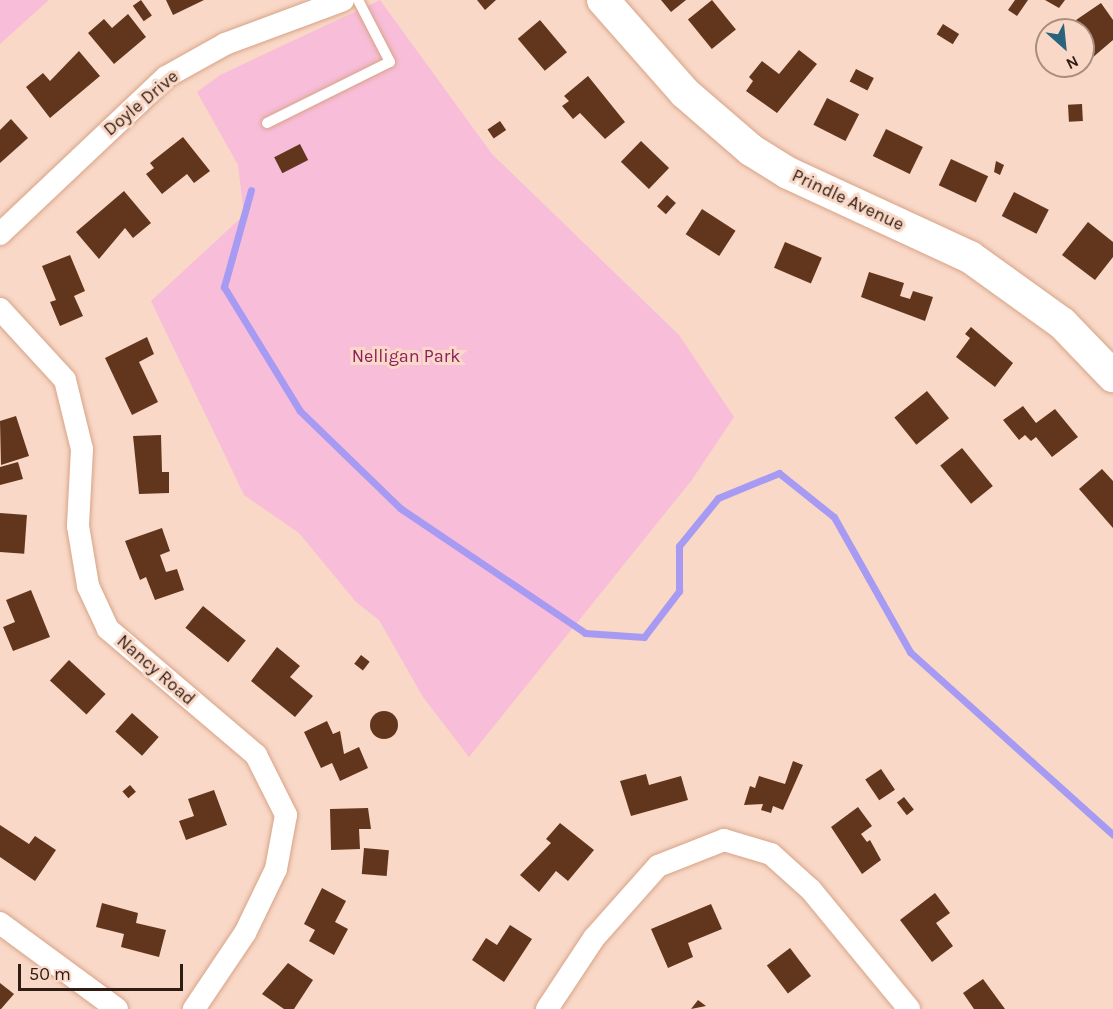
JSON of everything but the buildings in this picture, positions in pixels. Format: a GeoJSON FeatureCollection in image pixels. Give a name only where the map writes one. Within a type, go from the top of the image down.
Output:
{"type":"FeatureCollection","features":[{"type":"Feature","properties":{"kind":"main road","name":"Prindle Avenue"},"geometry":{"type":"LineString","coordinates":[[603,0],[685,93],[751,150],[788,173],[970,257],[1062,323],[1113,376]]}},
{"type":"Feature","properties":{"kind":"street","name":"Doyle Drive"},"geometry":{"type":"LineString","coordinates":[[0,234],[166,77],[225,44],[343,0]]}},
{"type":"Feature","properties":{"kind":"street","name":"Nancy Road"},"geometry":{"type":"LineString","coordinates":[[0,309],[65,380],[82,450],[78,526],[88,586],[108,629],[256,755],[286,815],[276,869],[245,933],[194,1009]]}},
{"type":"Feature","properties":{"kind":"street"},"geometry":{"type":"LineString","coordinates":[[547,1009],[594,938],[658,866],[724,840],[771,854],[811,890],[909,1009]]}},
{"type":"Feature","properties":{"kind":"street"},"geometry":{"type":"LineString","coordinates":[[0,923],[117,1009]]}},
{"type":"Feature","properties":{"kind":"lane"},"geometry":{"type":"LineString","coordinates":[[267,123],[390,62],[358,0]]}},
{"type":"Feature","properties":{"kind":"green space"},"geometry":{"type":"Polygon","coordinates":[[[0,0],[49,0],[0,44],[0,0]]]}},
{"type":"Feature","properties":{"kind":"green space","name":"Nelligan Park"},"geometry":{"type":"Polygon","coordinates":[[[380,0],[492,154],[679,335],[734,417],[691,481],[469,757],[423,697],[379,620],[356,602],[299,533],[244,495],[151,301],[244,215],[238,165],[197,92],[220,75],[380,0]]]}},
{"type":"Feature","properties":{"kind":"waterway"},"geometry":{"type":"LineString","coordinates":[[251,190],[224,287],[300,411],[400,508],[585,633],[644,637],[679,591],[679,546],[718,498],[779,473],[834,517],[910,652],[1113,835]]}}]}
